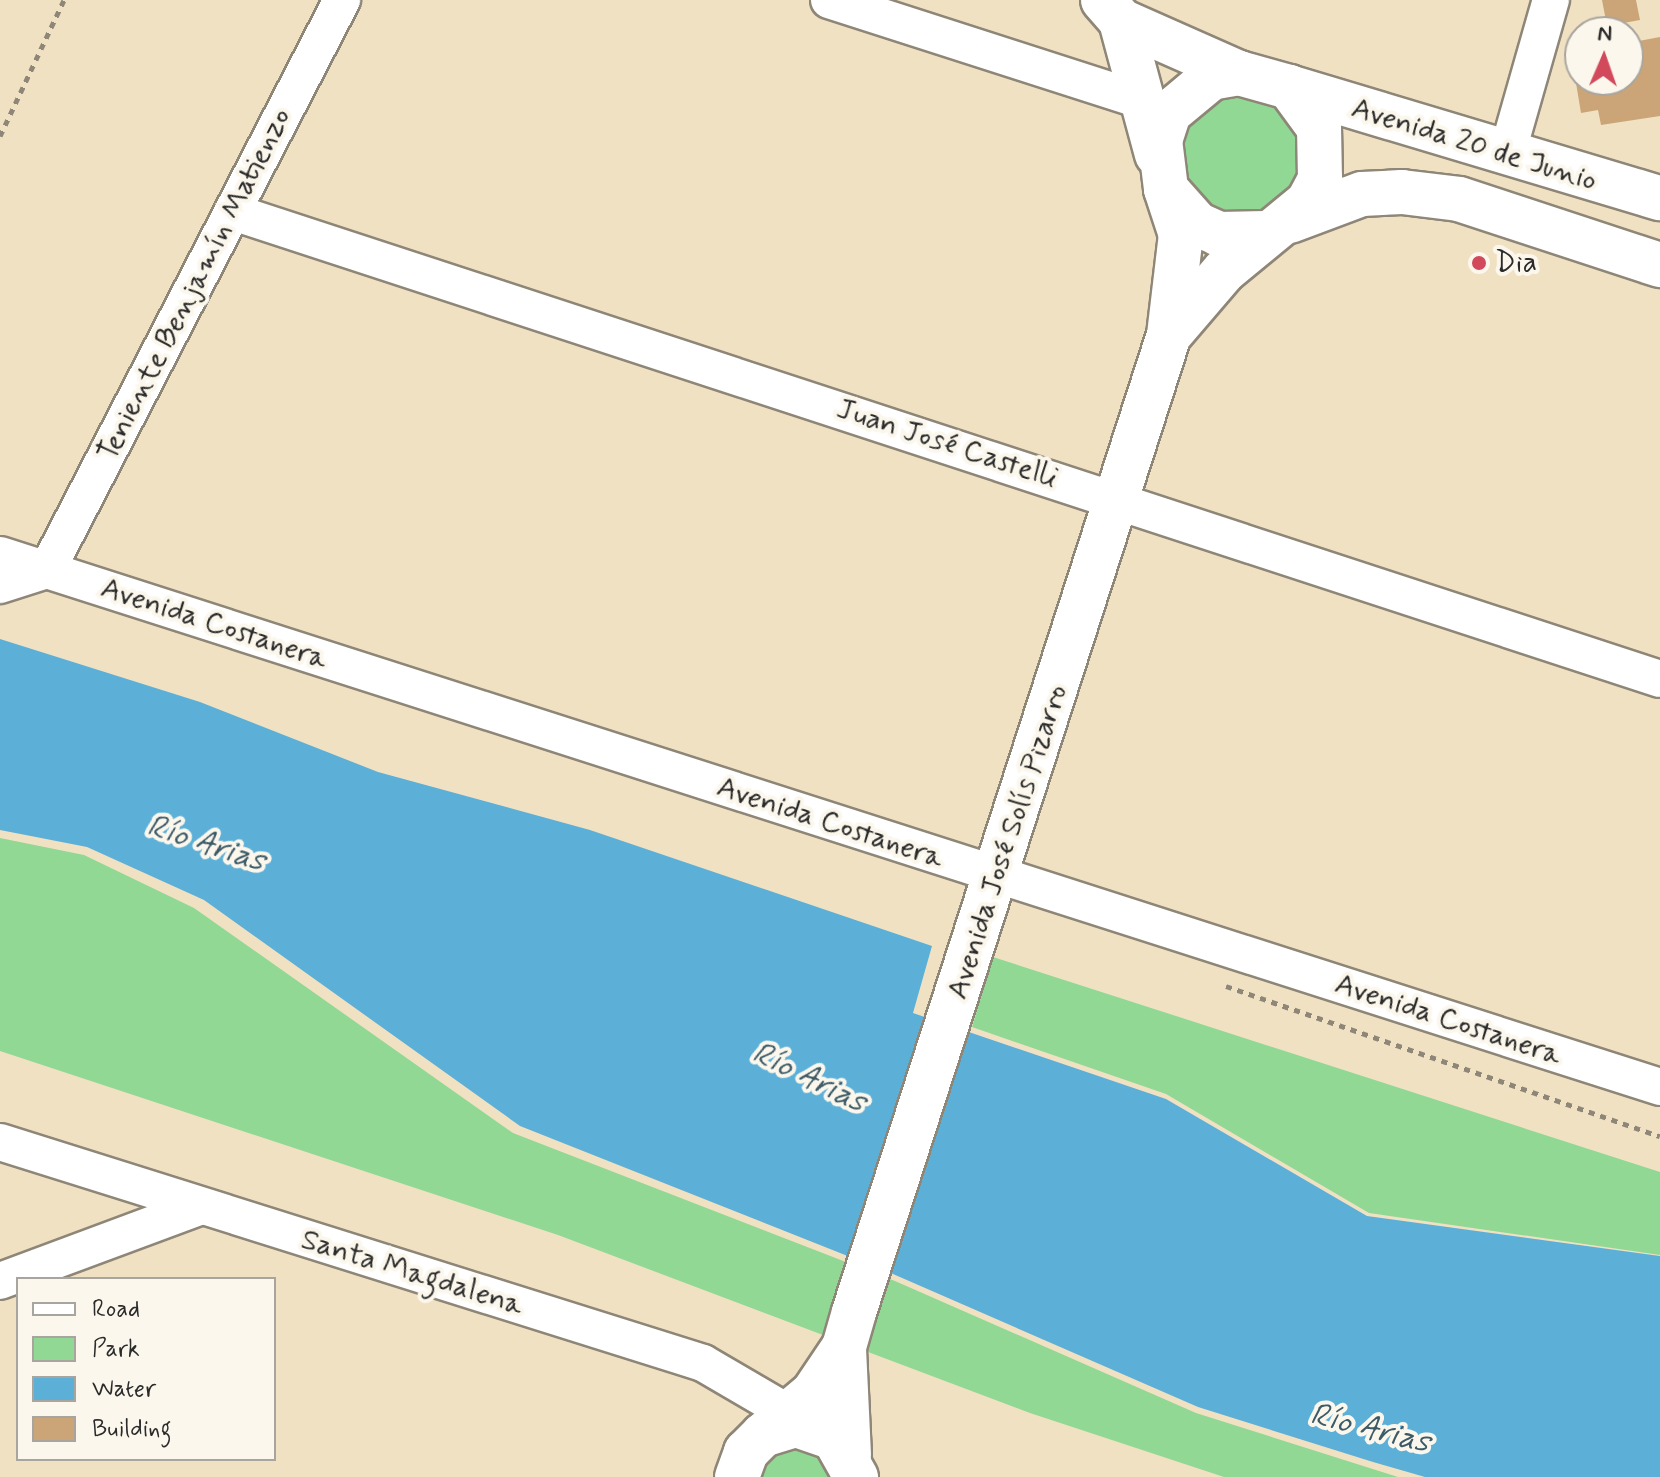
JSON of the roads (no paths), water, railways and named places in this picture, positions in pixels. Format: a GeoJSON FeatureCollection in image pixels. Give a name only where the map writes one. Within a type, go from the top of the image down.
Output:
{"type":"FeatureCollection","features":[{"type":"Feature","properties":{"kind":"street","name":"Teniente Benjamín Matienzo"},"geometry":{"type":"LineString","coordinates":[[47,570],[342,0]]}},
{"type":"Feature","properties":{"kind":"street"},"geometry":{"type":"LineString","coordinates":[[829,0],[1146,102]]}},
{"type":"Feature","properties":{"kind":"street"},"geometry":{"type":"LineString","coordinates":[[1507,154],[1551,0]]}},
{"type":"Feature","properties":{"kind":"street"},"geometry":{"type":"LineString","coordinates":[[1112,11],[1146,102],[1163,178],[1197,224],[1219,234],[1278,227],[1362,194],[1402,192],[1459,199],[1660,265]]}},
{"type":"Feature","properties":{"kind":"street"},"geometry":{"type":"LineString","coordinates":[[1112,11],[1239,73],[1289,87],[1307,105],[1323,153],[1314,191],[1278,227]]}},
{"type":"Feature","properties":{"kind":"street"},"geometry":{"type":"LineString","coordinates":[[1163,178],[1160,140],[1178,103],[1211,78],[1239,73]]}},
{"type":"Feature","properties":{"kind":"street","name":"Avenida 20 de Junio"},"geometry":{"type":"LineString","coordinates":[[1289,87],[1660,198]]}},
{"type":"Feature","properties":{"kind":"street","name":"Avenida José Solís Pizarro"},"geometry":{"type":"LineString","coordinates":[[735,1476],[788,1425],[813,1393],[849,1329],[1121,501],[1169,335],[1181,235],[1163,178]]}},
{"type":"Feature","properties":{"kind":"street","name":"Juan José Castelli"},"geometry":{"type":"LineString","coordinates":[[233,212],[1660,679]]}},
{"type":"Feature","properties":{"kind":"street","name":"Avenida José Solís Pizarro"},"geometry":{"type":"LineString","coordinates":[[1169,335],[1278,227]]}},
{"type":"Feature","properties":{"kind":"street","name":"Avenida Costanera"},"geometry":{"type":"LineString","coordinates":[[0,555],[1660,1087]]}},
{"type":"Feature","properties":{"kind":"street"},"geometry":{"type":"LineString","coordinates":[[0,585],[47,570]]}},
{"type":"Feature","properties":{"kind":"street","name":"Santa Magdalena"},"geometry":{"type":"LineString","coordinates":[[0,1142],[703,1363],[788,1425]]}},
{"type":"Feature","properties":{"kind":"street"},"geometry":{"type":"LineString","coordinates":[[0,1281],[199,1207]]}},
{"type":"Feature","properties":{"kind":"street","name":"Avenida José Solís Pizarro"},"geometry":{"type":"LineString","coordinates":[[849,1329],[852,1466]]}},
{"type":"Feature","properties":{"kind":"street"},"geometry":{"type":"LineString","coordinates":[[788,1425],[852,1466]]}},
{"type":"Feature","properties":{"kind":"water","name":"Río Arias"},"geometry":{"type":"Polygon","coordinates":[[[0,639],[200,702],[378,772],[590,830],[932,946],[913,1013],[1166,1099],[1367,1216],[1660,1256],[1660,1477],[1425,1477],[1373,1462],[1198,1407],[893,1274],[520,1126],[204,900],[87,847],[0,830],[0,639]]]}},
{"type":"Feature","properties":{"kind":"place","name":"Dia"},"geometry":{"type":"Point","coordinates":[1479,263]}}]}
